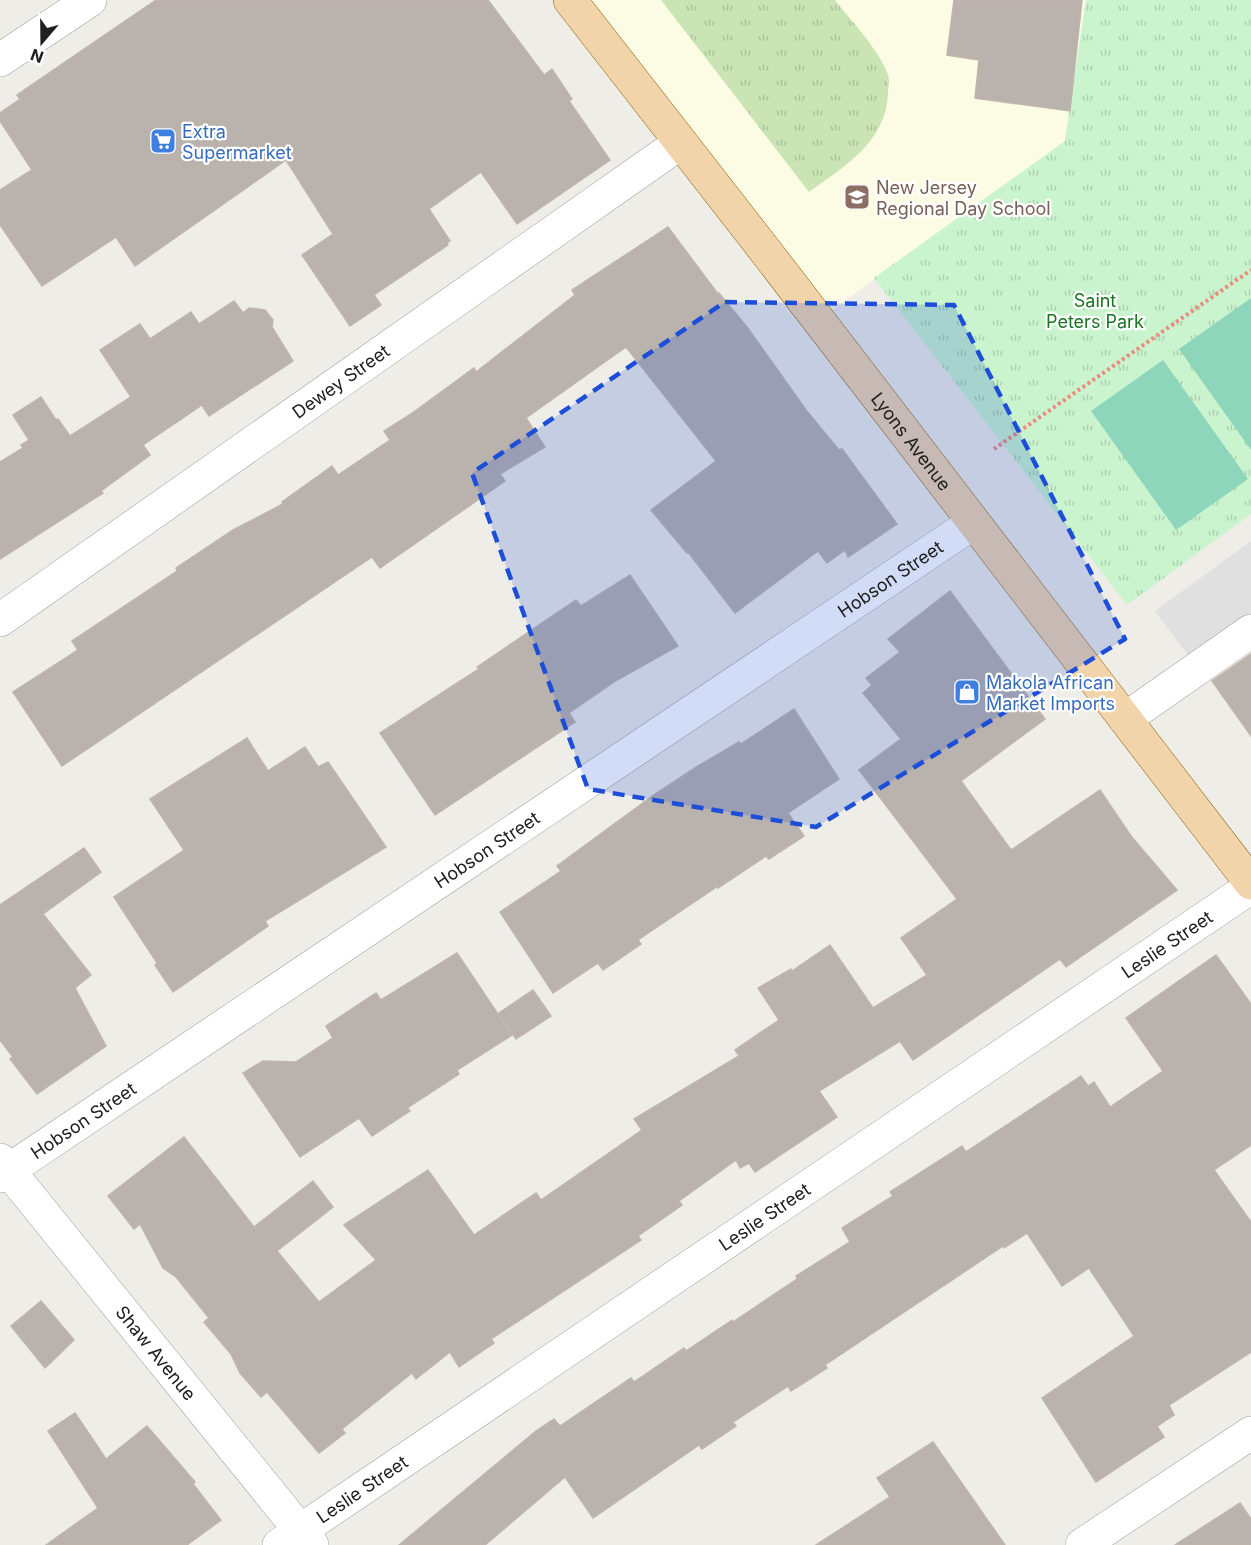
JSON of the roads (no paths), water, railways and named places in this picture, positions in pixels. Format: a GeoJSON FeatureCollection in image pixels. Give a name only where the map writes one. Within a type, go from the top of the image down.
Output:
{"type":"FeatureCollection","features":[{"type":"Feature","properties":{"kind":"main road","name":"Lyons Avenue"},"geometry":{"type":"LineString","coordinates":[[570,0],[767,253],[1251,885]]}},
{"type":"Feature","properties":{"kind":"street"},"geometry":{"type":"LineString","coordinates":[[0,60],[90,0]]}},
{"type":"Feature","properties":{"kind":"street","name":"Dewey Street"},"geometry":{"type":"LineString","coordinates":[[0,620],[680,143]]}},
{"type":"Feature","properties":{"kind":"street","name":"Hobson Street"},"geometry":{"type":"LineString","coordinates":[[3,1169],[973,523]]}},
{"type":"Feature","properties":{"kind":"street"},"geometry":{"type":"LineString","coordinates":[[1125,719],[1251,631]]}},
{"type":"Feature","properties":{"kind":"street","name":"Leslie Street"},"geometry":{"type":"LineString","coordinates":[[297,1540],[1251,885]]}},
{"type":"Feature","properties":{"kind":"street","name":"Shaw Avenue"},"geometry":{"type":"LineString","coordinates":[[3,1169],[297,1540]]}},
{"type":"Feature","properties":{"kind":"street"},"geometry":{"type":"LineString","coordinates":[[1082,1545],[1101,1535],[1251,1433]]}},
{"type":"Feature","properties":{"kind":"place","name":"Extra Supermarket"},"geometry":{"type":"Point","coordinates":[163,141]}},
{"type":"Feature","properties":{"kind":"place","name":"New Jersey Regional Day School"},"geometry":{"type":"Point","coordinates":[857,197]}},
{"type":"Feature","properties":{"kind":"place","name":"Makola African Market Imports"},"geometry":{"type":"Point","coordinates":[967,692]}},
{"type":"Feature","properties":{"kind":"park label","name":"Saint Peters Park"},"geometry":{"type":"Point","coordinates":[1095,310]}}]}
